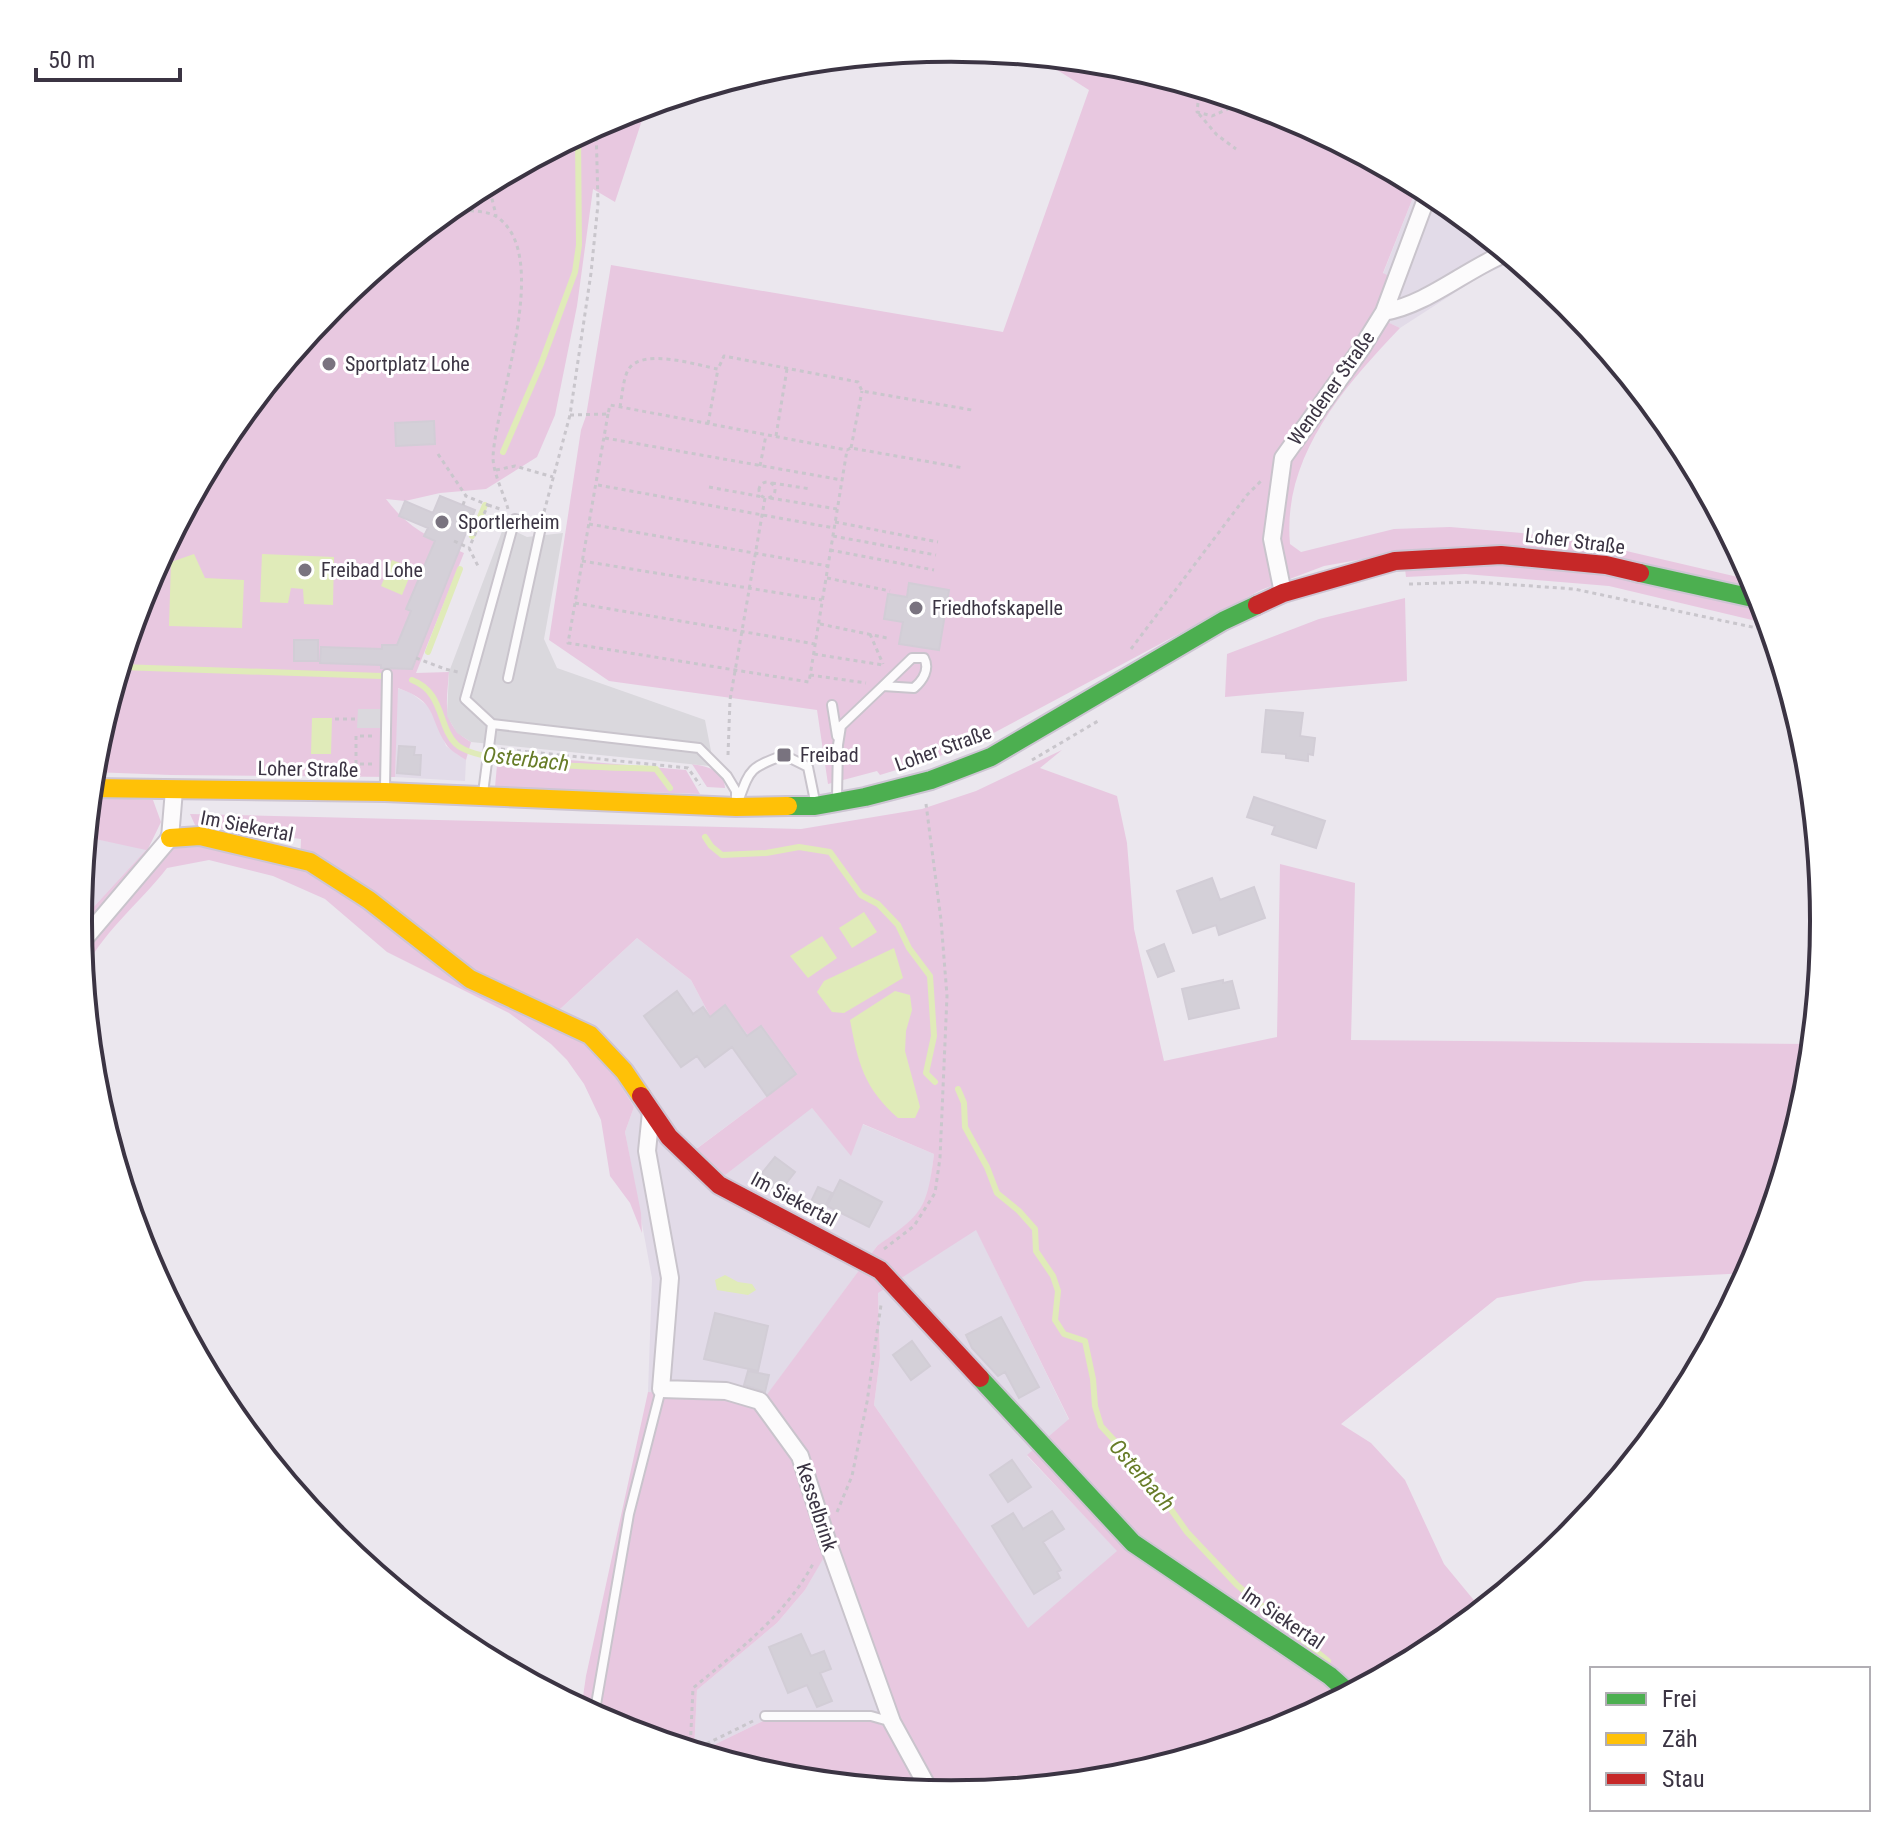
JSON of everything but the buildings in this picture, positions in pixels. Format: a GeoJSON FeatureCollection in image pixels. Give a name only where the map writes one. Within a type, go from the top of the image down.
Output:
{"type":"FeatureCollection","features":[{"type":"Feature","properties":{"kind":"street","name":"Wendener Straße"},"geometry":{"type":"LineString","coordinates":[[1283,593],[1272,539],[1283,458],[1384,312],[1424,204]]}},
{"type":"Feature","properties":{"kind":"street"},"geometry":{"type":"LineString","coordinates":[[1384,312],[1405,308],[1496,257]]}},
{"type":"Feature","properties":{"kind":"street","name":"Loher Straße"},"geometry":{"type":"LineString","coordinates":[[102,788],[385,792],[736,807],[815,806],[931,780],[991,757],[1223,621],[1283,593],[1395,561],[1501,555],[1606,565],[1746,596]]}},
{"type":"Feature","properties":{"kind":"street"},"geometry":{"type":"LineString","coordinates":[[92,930],[170,838],[174,790]]}},
{"type":"Feature","properties":{"kind":"street","name":"Im Siekertal"},"geometry":{"type":"LineString","coordinates":[[170,838],[200,836],[310,862],[369,900],[470,979],[590,1035],[618,1064],[669,1137],[719,1185],[880,1270],[1133,1543],[1342,1686]]}},
{"type":"Feature","properties":{"kind":"street"},"geometry":{"type":"LineString","coordinates":[[651,1112],[647,1151],[670,1278],[661,1389]]}},
{"type":"Feature","properties":{"kind":"street","name":"Kesselbrink"},"geometry":{"type":"LineString","coordinates":[[661,1389],[726,1391],[760,1401],[800,1456],[892,1722],[924,1780]]}},
{"type":"Feature","properties":{"kind":"lane"},"geometry":{"type":"LineString","coordinates":[[508,678],[541,527],[515,519],[465,699],[492,724],[699,748],[727,776],[736,791],[736,807]]}},
{"type":"Feature","properties":{"kind":"lane"},"geometry":{"type":"LineString","coordinates":[[837,802],[841,726],[912,658],[924,658],[926,670],[922,681],[914,688],[886,683]]}},
{"type":"Feature","properties":{"kind":"lane"},"geometry":{"type":"LineString","coordinates":[[385,792],[387,674]]}},
{"type":"Feature","properties":{"kind":"lane"},"geometry":{"type":"LineString","coordinates":[[832,705],[838,745]]}},
{"type":"Feature","properties":{"kind":"lane"},"geometry":{"type":"LineString","coordinates":[[483,796],[486,751],[492,724]]}},
{"type":"Feature","properties":{"kind":"lane"},"geometry":{"type":"LineString","coordinates":[[736,807],[744,778],[762,763],[784,755],[808,767],[815,792],[815,806]]}},
{"type":"Feature","properties":{"kind":"lane"},"geometry":{"type":"LineString","coordinates":[[596,1704],[629,1514],[661,1389]]}},
{"type":"Feature","properties":{"kind":"lane"},"geometry":{"type":"LineString","coordinates":[[765,1716],[871,1716],[892,1722]]}},
{"type":"Feature","properties":{"kind":"path"},"geometry":{"type":"LineString","coordinates":[[1198,103],[1197,112],[1217,135],[1236,149]]}},
{"type":"Feature","properties":{"kind":"path"},"geometry":{"type":"LineString","coordinates":[[1197,112],[1212,116],[1229,109]]}},
{"type":"Feature","properties":{"kind":"path"},"geometry":{"type":"LineString","coordinates":[[541,527],[570,415],[591,273],[598,204],[596,139]]}},
{"type":"Feature","properties":{"kind":"path"},"geometry":{"type":"LineString","coordinates":[[438,454],[466,496],[509,512],[493,459],[511,363],[522,261],[515,236],[496,215],[491,196]]}},
{"type":"Feature","properties":{"kind":"path"},"geometry":{"type":"LineString","coordinates":[[468,211],[496,215]]}},
{"type":"Feature","properties":{"kind":"path"},"geometry":{"type":"LineString","coordinates":[[708,424],[718,369],[724,356],[858,382],[862,391],[849,449],[842,480],[809,682],[568,643],[610,405],[708,424],[766,435],[776,436],[849,449],[964,468]]}},
{"type":"Feature","properties":{"kind":"path"},"geometry":{"type":"LineString","coordinates":[[620,407],[627,372],[634,363],[652,357],[718,369]]}},
{"type":"Feature","properties":{"kind":"path"},"geometry":{"type":"LineString","coordinates":[[776,436],[787,369]]}},
{"type":"Feature","properties":{"kind":"path"},"geometry":{"type":"LineString","coordinates":[[862,391],[972,410]]}},
{"type":"Feature","properties":{"kind":"path"},"geometry":{"type":"LineString","coordinates":[[570,415],[608,414]]}},
{"type":"Feature","properties":{"kind":"path"},"geometry":{"type":"LineString","coordinates":[[760,466],[766,435]]}},
{"type":"Feature","properties":{"kind":"path"},"geometry":{"type":"LineString","coordinates":[[604,438],[842,480]]}},
{"type":"Feature","properties":{"kind":"path"},"geometry":{"type":"LineString","coordinates":[[496,470],[515,466],[553,477]]}},
{"type":"Feature","properties":{"kind":"path"},"geometry":{"type":"LineString","coordinates":[[727,776],[730,700],[762,514],[766,498],[775,489],[769,482]]}},
{"type":"Feature","properties":{"kind":"path"},"geometry":{"type":"LineString","coordinates":[[766,498],[759,488],[762,483],[811,489]]}},
{"type":"Feature","properties":{"kind":"path"},"geometry":{"type":"LineString","coordinates":[[596,484],[834,528]]}},
{"type":"Feature","properties":{"kind":"path"},"geometry":{"type":"LineString","coordinates":[[709,487],[837,509]]}},
{"type":"Feature","properties":{"kind":"path"},"geometry":{"type":"LineString","coordinates":[[463,505],[466,496]]}},
{"type":"Feature","properties":{"kind":"path"},"geometry":{"type":"LineString","coordinates":[[469,548],[488,505]]}},
{"type":"Feature","properties":{"kind":"path"},"geometry":{"type":"LineString","coordinates":[[835,522],[938,542]]}},
{"type":"Feature","properties":{"kind":"path"},"geometry":{"type":"LineString","coordinates":[[589,524],[828,566]]}},
{"type":"Feature","properties":{"kind":"path"},"geometry":{"type":"LineString","coordinates":[[833,536],[936,555]]}},
{"type":"Feature","properties":{"kind":"path"},"geometry":{"type":"LineString","coordinates":[[454,541],[469,548],[479,568]]}},
{"type":"Feature","properties":{"kind":"path"},"geometry":{"type":"LineString","coordinates":[[830,550],[934,570]]}},
{"type":"Feature","properties":{"kind":"path"},"geometry":{"type":"LineString","coordinates":[[582,561],[822,600]]}},
{"type":"Feature","properties":{"kind":"path"},"geometry":{"type":"LineString","coordinates":[[826,578],[890,591]]}},
{"type":"Feature","properties":{"kind":"path"},"geometry":{"type":"LineString","coordinates":[[1397,584],[1474,582],[1574,589],[1759,628]]}},
{"type":"Feature","properties":{"kind":"path"},"geometry":{"type":"LineString","coordinates":[[575,603],[815,644]]}},
{"type":"Feature","properties":{"kind":"path"},"geometry":{"type":"LineString","coordinates":[[819,624],[887,638]]}},
{"type":"Feature","properties":{"kind":"path"},"geometry":{"type":"LineString","coordinates":[[810,675],[886,683],[883,665],[870,634]]}},
{"type":"Feature","properties":{"kind":"path"},"geometry":{"type":"LineString","coordinates":[[814,654],[883,665]]}},
{"type":"Feature","properties":{"kind":"path"},"geometry":{"type":"LineString","coordinates":[[416,658],[445,669]]}},
{"type":"Feature","properties":{"kind":"path"},"geometry":{"type":"LineString","coordinates":[[1025,764],[1107,716]]}},
{"type":"Feature","properties":{"kind":"path"},"geometry":{"type":"LineString","coordinates":[[335,719],[357,719]]}},
{"type":"Feature","properties":{"kind":"path"},"geometry":{"type":"LineString","coordinates":[[385,736],[356,736],[356,764],[385,764]]}},
{"type":"Feature","properties":{"kind":"path"},"geometry":{"type":"LineString","coordinates":[[691,1740],[693,1688],[773,1620],[800,1589],[827,1540],[852,1476],[867,1402],[882,1308],[877,1254],[914,1226],[935,1193],[940,1158],[947,996],[926,804]]}},
{"type":"Feature","properties":{"kind":"path"},"geometry":{"type":"LineString","coordinates":[[705,1744],[765,1716]]}},
{"type":"Feature","properties":{"kind":"shaded area"},"geometry":{"type":"Polygon","coordinates":[[[1054,68],[1173,91],[1280,127],[1381,177],[1413,197],[1383,273],[1391,277],[1375,316],[1400,328],[1338,400],[1306,453],[1290,512],[1290,544],[1301,552],[1394,529],[1450,527],[1522,533],[1605,546],[1738,577],[1756,621],[1609,586],[1465,574],[1406,577],[1403,552],[1324,566],[1261,590],[988,736],[935,758],[880,775],[877,771],[828,784],[817,710],[609,681],[549,640],[581,430],[586,416],[611,265],[1003,332],[1089,90],[1054,68]]]}},
{"type":"Feature","properties":{"kind":"shaded area"},"geometry":{"type":"Polygon","coordinates":[[[642,120],[615,202],[593,189],[577,306],[555,415],[537,457],[486,489],[440,493],[405,501],[386,499],[421,532],[464,553],[416,673],[449,672],[448,712],[454,728],[471,742],[466,760],[448,746],[426,704],[398,688],[395,777],[105,772],[121,699],[137,645],[180,541],[236,444],[269,398],[343,314],[384,275],[428,240],[521,177],[642,120]]]}},
{"type":"Feature","properties":{"kind":"shaded area"},"geometry":{"type":"Polygon","coordinates":[[[1413,197],[1505,265],[1479,277],[1400,328],[1374,316],[1391,277],[1383,274],[1413,197]]]}},
{"type":"Feature","properties":{"kind":"shaded area"},"geometry":{"type":"Polygon","coordinates":[[[504,526],[527,537],[563,533],[544,639],[557,668],[705,720],[711,751],[709,766],[471,742],[457,733],[447,716],[449,672],[504,526]]]}},
{"type":"Feature","properties":{"kind":"shaded area"},"geometry":{"type":"Polygon","coordinates":[[[194,554],[205,578],[244,580],[242,628],[169,626],[171,562],[194,554]]]}},
{"type":"Feature","properties":{"kind":"shaded area"},"geometry":{"type":"Polygon","coordinates":[[[262,554],[334,557],[333,605],[304,604],[303,589],[291,588],[288,603],[260,602],[262,554]]]}},
{"type":"Feature","properties":{"kind":"shaded area"},"geometry":{"type":"Polygon","coordinates":[[[392,560],[413,568],[402,595],[381,586],[392,560]]]}},
{"type":"Feature","properties":{"kind":"shaded area"},"geometry":{"type":"Polygon","coordinates":[[[1405,598],[1407,681],[1225,697],[1227,654],[1319,619],[1405,598]]]}},
{"type":"Feature","properties":{"kind":"shaded area"},"geometry":{"type":"Polygon","coordinates":[[[397,688],[411,693],[433,710],[446,746],[466,760],[465,781],[395,777],[397,688]]]}},
{"type":"Feature","properties":{"kind":"shaded area"},"geometry":{"type":"Polygon","coordinates":[[[358,709],[387,709],[386,728],[357,728],[358,709]]]}},
{"type":"Feature","properties":{"kind":"shaded area"},"geometry":{"type":"Polygon","coordinates":[[[312,718],[332,718],[331,754],[311,754],[312,718]]]}},
{"type":"Feature","properties":{"kind":"shaded area"},"geometry":{"type":"Polygon","coordinates":[[[1062,750],[1040,768],[1117,796],[1127,843],[1134,929],[1164,1061],[1277,1037],[1280,864],[1355,883],[1351,1040],[1801,1044],[1781,1144],[1765,1198],[1735,1274],[1585,1281],[1497,1298],[1341,1424],[1371,1443],[1405,1480],[1444,1564],[1475,1602],[1381,1666],[1331,1692],[1280,1716],[1173,1752],[1063,1774],[951,1781],[839,1774],[711,1746],[763,1721],[869,1720],[888,1728],[823,1559],[805,1590],[777,1623],[697,1690],[695,1741],[622,1716],[583,1698],[648,1392],[727,1395],[760,1404],[877,1246],[904,1226],[920,1209],[929,1187],[934,1154],[863,1124],[851,1156],[812,1108],[725,1175],[695,1150],[797,1074],[762,1026],[748,1035],[725,1006],[710,1016],[691,980],[637,938],[559,1010],[612,1072],[634,1107],[625,1132],[642,1233],[630,1203],[610,1176],[601,1120],[584,1084],[567,1060],[509,1013],[387,952],[325,899],[273,876],[209,860],[167,868],[93,955],[92,909],[146,850],[96,839],[101,798],[153,800],[161,822],[148,849],[200,847],[300,866],[301,839],[195,825],[190,814],[801,829],[922,809],[976,791],[1062,750]],[[976,1230],[878,1293],[880,1358],[874,1405],[1028,1628],[1117,1551],[1027,1455],[1069,1419],[976,1230]]]}},
{"type":"Feature","properties":{"kind":"shaded area"},"geometry":{"type":"Polygon","coordinates":[[[498,754],[686,770],[700,794],[495,787],[498,754]]]}},
{"type":"Feature","properties":{"kind":"shaded area"},"geometry":{"type":"Polygon","coordinates":[[[692,764],[719,773],[725,788],[707,787],[692,764]]]}},
{"type":"Feature","properties":{"kind":"shaded area"},"geometry":{"type":"Polygon","coordinates":[[[96,839],[147,849],[92,909],[96,839]]]}},
{"type":"Feature","properties":{"kind":"shaded area"},"geometry":{"type":"Polygon","coordinates":[[[864,912],[877,932],[852,948],[839,928],[864,912]]]}},
{"type":"Feature","properties":{"kind":"shaded area"},"geometry":{"type":"Polygon","coordinates":[[[822,936],[837,958],[808,978],[790,956],[822,936]]]}},
{"type":"Feature","properties":{"kind":"shaded area"},"geometry":{"type":"Polygon","coordinates":[[[637,938],[691,980],[710,1016],[725,1005],[762,1025],[797,1074],[696,1149],[812,1108],[851,1155],[862,1124],[934,1154],[929,1193],[919,1213],[877,1246],[760,1405],[727,1395],[648,1392],[652,1278],[625,1132],[634,1107],[559,1010],[637,938]]]}},
{"type":"Feature","properties":{"kind":"shaded area"},"geometry":{"type":"Polygon","coordinates":[[[894,948],[903,978],[844,1013],[832,1012],[817,992],[824,981],[894,948]]]}},
{"type":"Feature","properties":{"kind":"shaded area"},"geometry":{"type":"Polygon","coordinates":[[[895,991],[910,995],[912,1010],[905,1051],[920,1107],[915,1118],[898,1118],[877,1096],[864,1074],[850,1020],[895,991]]]}},
{"type":"Feature","properties":{"kind":"shaded area"},"geometry":{"type":"Polygon","coordinates":[[[976,1229],[1069,1420],[1027,1456],[1118,1551],[1028,1629],[874,1405],[880,1358],[878,1292],[976,1229]]]}},
{"type":"Feature","properties":{"kind":"shaded area"},"geometry":{"type":"Polygon","coordinates":[[[725,1275],[738,1282],[752,1284],[756,1290],[748,1295],[717,1290],[715,1280],[725,1275]]]}},
{"type":"Feature","properties":{"kind":"shaded area"},"geometry":{"type":"Polygon","coordinates":[[[823,1558],[889,1728],[763,1721],[711,1746],[695,1741],[697,1690],[777,1623],[805,1590],[823,1558]]]}},
{"type":"Feature","properties":{"kind":"waterway"},"geometry":{"type":"LineString","coordinates":[[503,452],[541,364],[575,272],[579,245],[578,148]]}},
{"type":"Feature","properties":{"kind":"waterway"},"geometry":{"type":"LineString","coordinates":[[472,536],[485,505]]}},
{"type":"Feature","properties":{"kind":"waterway"},"geometry":{"type":"LineString","coordinates":[[428,652],[460,569]]}},
{"type":"Feature","properties":{"kind":"waterway","name":"Osterbach"},"geometry":{"type":"LineString","coordinates":[[130,667],[381,676]]}},
{"type":"Feature","properties":{"kind":"waterway","name":"Osterbach"},"geometry":{"type":"LineString","coordinates":[[412,680],[430,693],[450,737],[470,752],[519,761],[656,769],[670,788]]}},
{"type":"Feature","properties":{"kind":"waterway","name":"Osterbach"},"geometry":{"type":"LineString","coordinates":[[705,837],[722,855],[766,853],[799,847],[830,852],[861,895],[878,904],[898,925],[909,948],[930,976],[934,1036],[926,1073],[935,1082]]}},
{"type":"Feature","properties":{"kind":"waterway","name":"Osterbach"},"geometry":{"type":"LineString","coordinates":[[958,1089],[964,1103],[965,1127],[997,1193],[1035,1229],[1036,1251],[1053,1276],[1058,1291],[1055,1320],[1064,1334],[1085,1341],[1101,1426],[1148,1477],[1187,1532],[1237,1585],[1328,1661]]}},
{"type":"Feature","properties":{"kind":"traffic: fast"},"geometry":{"type":"LineString","coordinates":[[1640,573],[1746,597]]}},
{"type":"Feature","properties":{"kind":"traffic: fast"},"geometry":{"type":"LineString","coordinates":[[788,806],[815,806],[865,797],[931,780],[991,757],[1223,621],[1257,605]]}},
{"type":"Feature","properties":{"kind":"traffic: fast"},"geometry":{"type":"LineString","coordinates":[[980,1378],[1133,1543],[1342,1686]]}},
{"type":"Feature","properties":{"kind":"traffic: slow"},"geometry":{"type":"LineString","coordinates":[[102,788],[385,792],[736,807],[788,806]]}},
{"type":"Feature","properties":{"kind":"traffic: slow"},"geometry":{"type":"LineString","coordinates":[[170,838],[200,836],[310,862],[369,900],[470,979],[590,1035],[624,1071],[641,1096]]}},
{"type":"Feature","properties":{"kind":"traffic: jam"},"geometry":{"type":"LineString","coordinates":[[1257,605],[1283,593],[1395,561],[1501,555],[1606,565],[1640,573]]}},
{"type":"Feature","properties":{"kind":"traffic: jam"},"geometry":{"type":"LineString","coordinates":[[641,1096],[669,1137],[719,1185],[880,1270],[980,1378]]}},
{"type":"Feature","properties":{"kind":"place","name":"Sportplatz Lohe"},"geometry":{"type":"Point","coordinates":[329,364]}},
{"type":"Feature","properties":{"kind":"place","name":"Sportlerheim"},"geometry":{"type":"Point","coordinates":[442,522]}},
{"type":"Feature","properties":{"kind":"place","name":"Freibad Lohe"},"geometry":{"type":"Point","coordinates":[305,570]}},
{"type":"Feature","properties":{"kind":"place","name":"Friedhofskapelle"},"geometry":{"type":"Point","coordinates":[916,608]}},
{"type":"Feature","properties":{"kind":"place","name":"Freibad"},"geometry":{"type":"Point","coordinates":[784,755]}}]}
